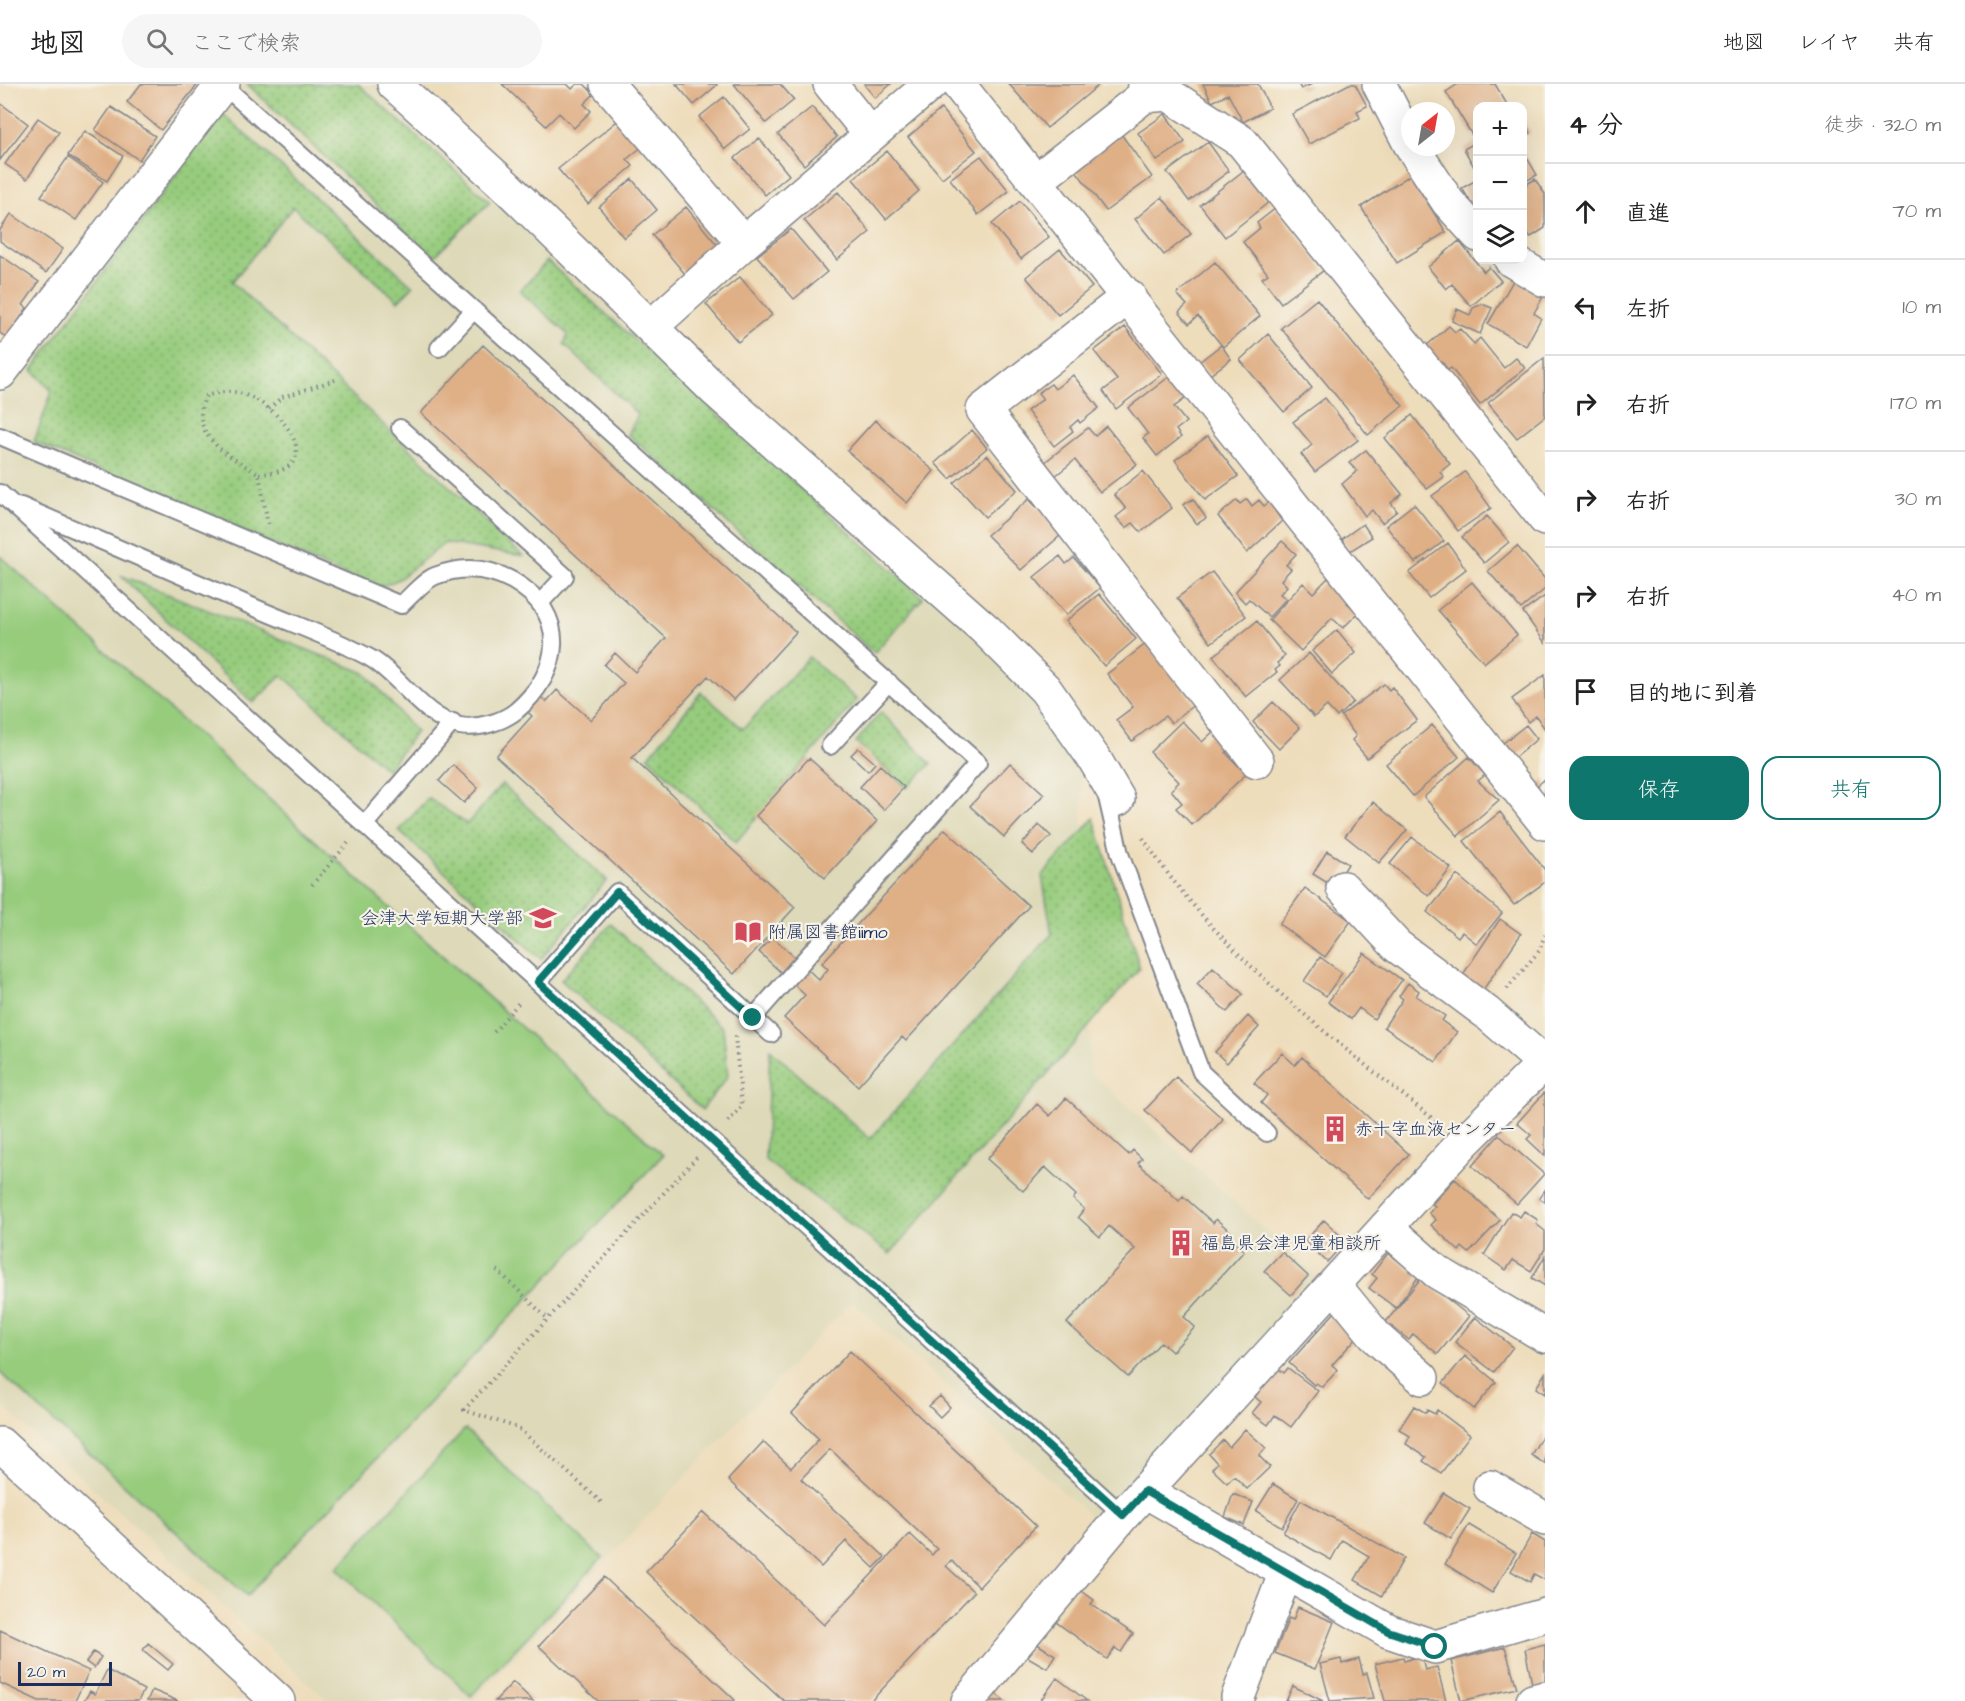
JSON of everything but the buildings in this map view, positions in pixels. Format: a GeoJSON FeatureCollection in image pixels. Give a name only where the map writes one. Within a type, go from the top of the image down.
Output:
{"type":"FeatureCollection","features":[{"type":"Feature","properties":{"kind":"street"},"geometry":{"type":"LineString","coordinates":[[0,373],[222,84]]}},
{"type":"Feature","properties":{"kind":"street"},"geometry":{"type":"LineString","coordinates":[[394,84],[507,187],[716,391],[986,630],[1045,689],[1110,786]]}},
{"type":"Feature","properties":{"kind":"street"},"geometry":{"type":"LineString","coordinates":[[608,84],[744,243]]}},
{"type":"Feature","properties":{"kind":"street"},"geometry":{"type":"LineString","coordinates":[[830,84],[871,135]]}},
{"type":"Feature","properties":{"kind":"street"},"geometry":{"type":"LineString","coordinates":[[651,327],[744,243],[931,84]]}},
{"type":"Feature","properties":{"kind":"street"},"geometry":{"type":"LineString","coordinates":[[957,84],[1128,296],[1545,824]]}},
{"type":"Feature","properties":{"kind":"street"},"geometry":{"type":"LineString","coordinates":[[1379,84],[1401,127]]}},
{"type":"Feature","properties":{"kind":"street"},"geometry":{"type":"LineString","coordinates":[[1036,181],[1144,90],[1168,94],[1242,142],[1545,519]]}},
{"type":"Feature","properties":{"kind":"street"},"geometry":{"type":"LineString","coordinates":[[1418,156],[1448,202],[1473,230]]}},
{"type":"Feature","properties":{"kind":"street"},"geometry":{"type":"LineString","coordinates":[[1518,264],[1545,280]]}},
{"type":"Feature","properties":{"kind":"street"},"geometry":{"type":"LineString","coordinates":[[1128,296],[984,410],[1257,761]]}},
{"type":"Feature","properties":{"kind":"street"},"geometry":{"type":"LineString","coordinates":[[968,1701],[1123,1515],[1462,1143],[1544,1063],[1488,1013],[1397,946],[1343,888]]}},
{"type":"Feature","properties":{"kind":"street"},"geometry":{"type":"LineString","coordinates":[[1386,1227],[1437,1272],[1545,1336]]}},
{"type":"Feature","properties":{"kind":"street"},"geometry":{"type":"LineString","coordinates":[[1334,1284],[1377,1339],[1422,1378]]}},
{"type":"Feature","properties":{"kind":"street"},"geometry":{"type":"LineString","coordinates":[[0,1444],[278,1701]]}},
{"type":"Feature","properties":{"kind":"street"},"geometry":{"type":"LineString","coordinates":[[1490,1487],[1545,1519]]}},
{"type":"Feature","properties":{"kind":"street"},"geometry":{"type":"LineString","coordinates":[[1145,1491],[1388,1631],[1435,1647],[1545,1615]]}},
{"type":"Feature","properties":{"kind":"street"},"geometry":{"type":"LineString","coordinates":[[1238,1697],[1286,1572]]}},
{"type":"Feature","properties":{"kind":"street"},"geometry":{"type":"LineString","coordinates":[[1533,1701],[1545,1698]]}},
{"type":"Feature","properties":{"kind":"lane"},"geometry":{"type":"LineString","coordinates":[[222,84],[978,763],[753,1018]]}},
{"type":"Feature","properties":{"kind":"lane"},"geometry":{"type":"LineString","coordinates":[[439,348],[474,310]]}},
{"type":"Feature","properties":{"kind":"lane"},"geometry":{"type":"LineString","coordinates":[[400,428],[565,576],[540,603]]}},
{"type":"Feature","properties":{"kind":"lane"},"geometry":{"type":"LineString","coordinates":[[0,436],[401,605],[433,576],[464,567],[494,571],[520,585],[540,603],[551,622],[554,643],[551,662],[531,698],[513,714],[490,724],[461,726],[432,712],[372,659],[4,496]]}},
{"type":"Feature","properties":{"kind":"lane"},"geometry":{"type":"LineString","coordinates":[[4,496],[1123,1515]]}},
{"type":"Feature","properties":{"kind":"lane"},"geometry":{"type":"LineString","coordinates":[[830,746],[888,682]]}},
{"type":"Feature","properties":{"kind":"lane"},"geometry":{"type":"LineString","coordinates":[[365,824],[453,722]]}},
{"type":"Feature","properties":{"kind":"lane"},"geometry":{"type":"LineString","coordinates":[[1110,786],[1120,854],[1201,1072],[1267,1133]]}},
{"type":"Feature","properties":{"kind":"lane"},"geometry":{"type":"LineString","coordinates":[[538,982],[617,892],[771,1034]]}},
{"type":"Feature","properties":{"kind":"path"},"geometry":{"type":"LineString","coordinates":[[269,410],[282,397],[338,379]]}},
{"type":"Feature","properties":{"kind":"path"},"geometry":{"type":"LineString","coordinates":[[220,392],[239,393],[269,410],[290,430],[297,445],[296,457],[289,469],[277,474],[259,474],[224,453],[207,437],[200,421],[201,406],[206,396],[220,392]]}},
{"type":"Feature","properties":{"kind":"path"},"geometry":{"type":"LineString","coordinates":[[259,474],[273,551]]}},
{"type":"Feature","properties":{"kind":"path"},"geometry":{"type":"LineString","coordinates":[[1110,786],[1164,870],[1223,940],[1279,995],[1462,1143]]}},
{"type":"Feature","properties":{"kind":"path"},"geometry":{"type":"LineString","coordinates":[[312,885],[365,824]]}},
{"type":"Feature","properties":{"kind":"path"},"geometry":{"type":"LineString","coordinates":[[1488,1013],[1539,951],[1545,935]]}},
{"type":"Feature","properties":{"kind":"path"},"geometry":{"type":"LineString","coordinates":[[494,1032],[538,982]]}},
{"type":"Feature","properties":{"kind":"path"},"geometry":{"type":"LineString","coordinates":[[739,1058],[742,1106]]}},
{"type":"Feature","properties":{"kind":"path"},"geometry":{"type":"LineString","coordinates":[[601,1502],[518,1428],[464,1410],[712,1140]]}},
{"type":"Feature","properties":{"kind":"path"},"geometry":{"type":"LineString","coordinates":[[496,1270],[548,1319]]}},
{"type":"Feature","properties":{"kind":"shaded area","name":"会津大学短期大学部"},"geometry":{"type":"Polygon","coordinates":[[[235,84],[380,84],[955,615],[1029,695],[1081,763],[1091,1073],[1325,1284],[1100,1525],[852,1301],[473,1701],[328,1701],[0,1404],[0,394],[235,84]]]}},
{"type":"Feature","properties":{"kind":"green space"},"geometry":{"type":"Polygon","coordinates":[[[247,84],[358,84],[490,202],[433,258],[247,84]]]}},
{"type":"Feature","properties":{"kind":"green space"},"geometry":{"type":"Polygon","coordinates":[[[222,113],[413,286],[398,301],[293,207],[232,282],[523,556],[445,543],[399,579],[377,589],[34,442],[52,391],[32,370],[222,113]]]}},
{"type":"Feature","properties":{"kind":"green space"},"geometry":{"type":"Polygon","coordinates":[[[547,261],[923,598],[874,653],[628,434],[638,415],[564,344],[568,334],[520,291],[547,261]]]}},
{"type":"Feature","properties":{"kind":"green space"},"geometry":{"type":"Polygon","coordinates":[[[0,556],[663,1155],[247,1596],[0,1373],[0,556]]]}},
{"type":"Feature","properties":{"kind":"green space"},"geometry":{"type":"Polygon","coordinates":[[[120,575],[365,673],[416,732],[387,770],[282,675],[253,703],[120,575]]]}},
{"type":"Feature","properties":{"kind":"green space"},"geometry":{"type":"Polygon","coordinates":[[[809,657],[857,700],[736,842],[648,757],[701,692],[743,729],[809,657]]]}},
{"type":"Feature","properties":{"kind":"green space"},"geometry":{"type":"Polygon","coordinates":[[[881,712],[931,764],[907,788],[856,742],[881,712]]]}},
{"type":"Feature","properties":{"kind":"green space"},"geometry":{"type":"Polygon","coordinates":[[[502,784],[607,880],[541,959],[399,831],[428,798],[467,824],[502,784]]]}},
{"type":"Feature","properties":{"kind":"green space"},"geometry":{"type":"Polygon","coordinates":[[[1094,818],[1140,968],[890,1254],[765,1160],[770,1049],[870,1139],[1052,934],[1042,876],[1094,818]]]}},
{"type":"Feature","properties":{"kind":"green space"},"geometry":{"type":"Polygon","coordinates":[[[611,924],[723,1028],[728,1076],[702,1110],[561,980],[611,924]]]}},
{"type":"Feature","properties":{"kind":"green space"},"geometry":{"type":"Polygon","coordinates":[[[465,1429],[602,1558],[471,1696],[337,1568],[465,1429]]]}},
{"type":"Feature","properties":{"kind":"place","name":"会津大学短期大学部"},"geometry":{"type":"Point","coordinates":[543,918]}},
{"type":"Feature","properties":{"kind":"place","name":"附属図書館iimo"},"geometry":{"type":"Point","coordinates":[748,932]}},
{"type":"Feature","properties":{"kind":"place","name":"赤十字血液センター"},"geometry":{"type":"Point","coordinates":[1335,1129]}},
{"type":"Feature","properties":{"kind":"place","name":"福島県会津児童相談所"},"geometry":{"type":"Point","coordinates":[1181,1243]}},
{"type":"Feature","properties":{"kind":"route"},"geometry":{"type":"LineString","coordinates":[[753,1018],[617,892],[538,982],[1123,1515],[1145,1491],[1388,1631],[1435,1647]]}}]}
